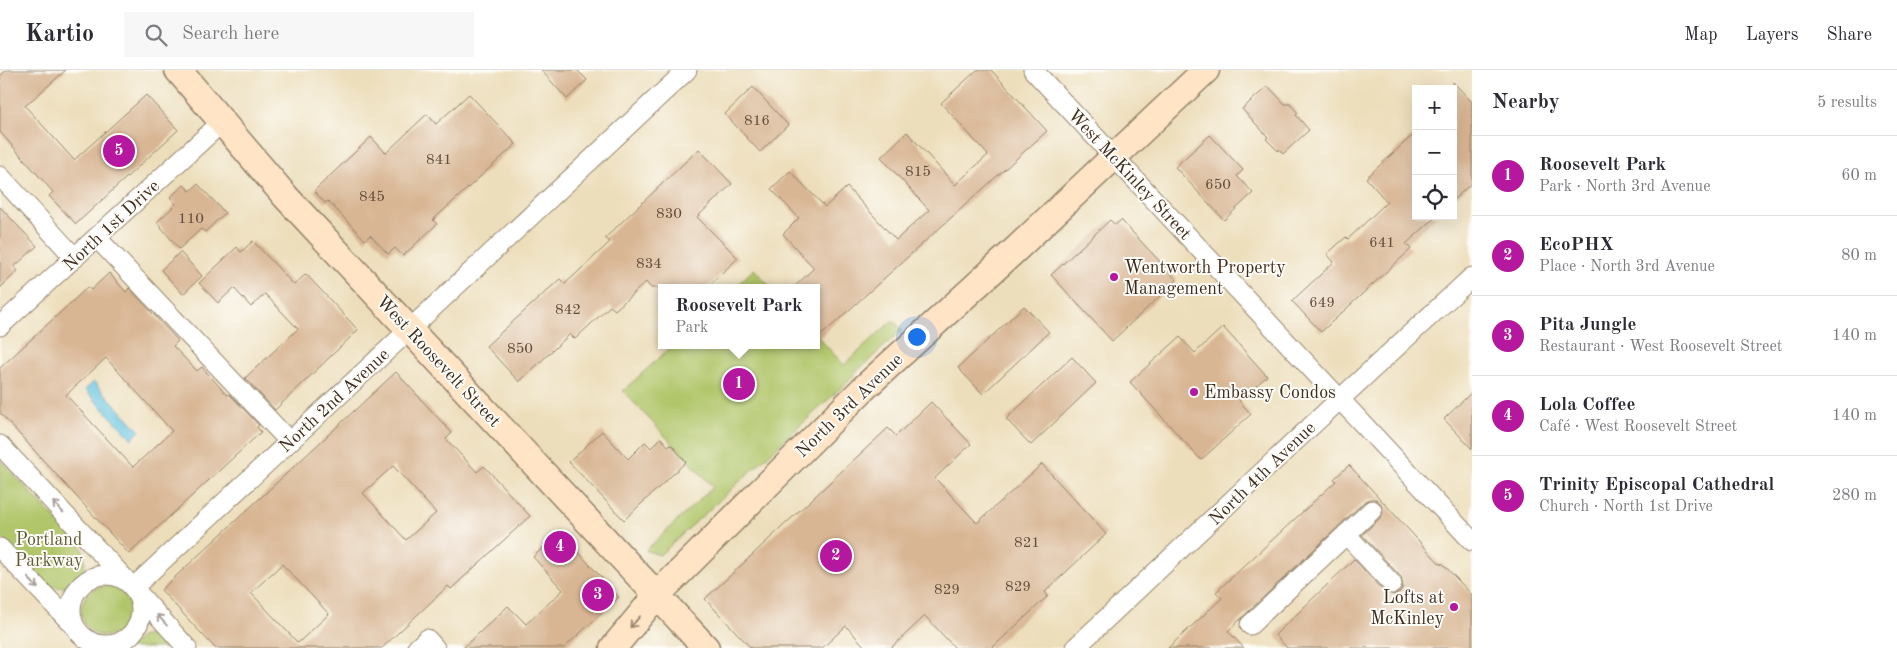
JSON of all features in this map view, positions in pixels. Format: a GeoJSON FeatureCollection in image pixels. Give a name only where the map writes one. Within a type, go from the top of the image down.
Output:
{"type":"FeatureCollection","features":[{"type":"Feature","properties":{"kind":"street","name":"West Roosevelt Street"},"geometry":{"type":"LineString","coordinates":[[178,70],[286,197],[706,648]]}},
{"type":"Feature","properties":{"kind":"street","name":"North 2nd Avenue"},"geometry":{"type":"LineString","coordinates":[[133,587],[687,70]]}},
{"type":"Feature","properties":{"kind":"street","name":"West McKinley Street"},"geometry":{"type":"LineString","coordinates":[[1033,70],[1472,541]]}},
{"type":"Feature","properties":{"kind":"street","name":"North 3rd Avenue"},"geometry":{"type":"LineString","coordinates":[[613,648],[657,595],[864,388],[1206,70]]}},
{"type":"Feature","properties":{"kind":"street","name":"North 1st Drive"},"geometry":{"type":"LineString","coordinates":[[0,326],[222,122]]}},
{"type":"Feature","properties":{"kind":"street"},"geometry":{"type":"LineString","coordinates":[[0,176],[76,258]]}},
{"type":"Feature","properties":{"kind":"street"},"geometry":{"type":"LineString","coordinates":[[97,238],[289,441]]}},
{"type":"Feature","properties":{"kind":"street","name":"North 4th Avenue"},"geometry":{"type":"LineString","coordinates":[[1075,648],[1472,277]]}},
{"type":"Feature","properties":{"kind":"street"},"geometry":{"type":"LineString","coordinates":[[0,445],[133,587],[187,648]]}},
{"type":"Feature","properties":{"kind":"street"},"geometry":{"type":"LineString","coordinates":[[1250,624],[1372,510]]}},
{"type":"Feature","properties":{"kind":"street"},"geometry":{"type":"LineString","coordinates":[[1346,534],[1392,584]]}},
{"type":"Feature","properties":{"kind":"street"},"geometry":{"type":"LineString","coordinates":[[0,548],[85,638],[97,644],[109,646],[120,643],[131,636],[138,626],[142,615],[141,603],[133,587],[116,576],[104,574],[92,577],[82,584],[75,593],[71,605],[71,617],[85,638]]}},
{"type":"Feature","properties":{"kind":"street"},"geometry":{"type":"LineString","coordinates":[[417,648],[427,639],[435,648]]}},
{"type":"Feature","properties":{"kind":"green space"},"geometry":{"type":"Polygon","coordinates":[[[754,269],[767,284],[738,284],[754,269]]]}},
{"type":"Feature","properties":{"kind":"green space"},"geometry":{"type":"Polygon","coordinates":[[[893,320],[902,330],[660,555],[646,550],[713,487],[623,391],[669,349],[820,349],[820,339],[844,365],[893,320]]]}},
{"type":"Feature","properties":{"kind":"green space","name":"Portland Parkway"},"geometry":{"type":"Polygon","coordinates":[[[0,460],[81,546],[85,557],[85,565],[81,576],[74,583],[65,587],[55,587],[46,584],[0,535],[0,460]]]}},
{"type":"Feature","properties":{"kind":"green space","name":"Portland Parkway"},"geometry":{"type":"Polygon","coordinates":[[[101,586],[111,586],[124,593],[131,606],[131,616],[124,629],[111,636],[101,636],[92,632],[85,625],[81,616],[81,606],[85,597],[92,590],[101,586]]]}},
{"type":"Feature","properties":{"kind":"green space"},"geometry":{"type":"Polygon","coordinates":[[[153,634],[166,640],[174,648],[129,648],[140,637],[153,634]]]}},
{"type":"Feature","properties":{"kind":"water"},"geometry":{"type":"Polygon","coordinates":[[[94,382],[140,431],[132,439],[85,390],[94,382]]]}},
{"type":"Feature","properties":{"kind":"building"},"geometry":{"type":"Polygon","coordinates":[[[7,70],[66,70],[25,106],[74,160],[146,95],[178,130],[76,224],[49,196],[53,192],[0,132],[0,76],[7,70]]]}},
{"type":"Feature","properties":{"kind":"building"},"geometry":{"type":"Polygon","coordinates":[[[541,70],[577,70],[587,80],[567,99],[541,70]]]}},
{"type":"Feature","properties":{"kind":"building"},"geometry":{"type":"Polygon","coordinates":[[[977,70],[991,70],[1047,131],[820,336],[820,284],[797,284],[814,268],[783,234],[799,218],[771,189],[790,171],[825,207],[847,187],[896,240],[929,210],[881,157],[907,132],[955,185],[988,155],[941,103],[977,70]]]}},
{"type":"Feature","properties":{"kind":"building"},"geometry":{"type":"Polygon","coordinates":[[[1268,86],[1285,104],[1290,104],[1298,113],[1296,115],[1309,130],[1283,154],[1266,139],[1268,137],[1242,109],[1268,86]]]}},
{"type":"Feature","properties":{"kind":"building"},"geometry":{"type":"Polygon","coordinates":[[[1457,86],[1472,102],[1472,183],[1457,196],[1457,86]]]}},
{"type":"Feature","properties":{"kind":"building"},"geometry":{"type":"Polygon","coordinates":[[[753,87],[788,125],[760,152],[725,114],[753,87]]]}},
{"type":"Feature","properties":{"kind":"building"},"geometry":{"type":"Polygon","coordinates":[[[469,94],[516,144],[433,220],[437,224],[403,256],[395,248],[388,254],[370,235],[365,240],[328,201],[325,203],[314,191],[371,137],[386,153],[427,114],[436,124],[469,94]]]}},
{"type":"Feature","properties":{"kind":"building"},"geometry":{"type":"Polygon","coordinates":[[[1210,135],[1243,170],[1237,176],[1253,193],[1224,220],[1175,167],[1210,135]]]}},
{"type":"Feature","properties":{"kind":"building"},"geometry":{"type":"Polygon","coordinates":[[[1412,136],[1412,220],[1433,220],[1406,244],[1411,249],[1321,332],[1292,301],[1334,262],[1327,254],[1346,237],[1348,239],[1387,202],[1366,178],[1412,136]]]}},
{"type":"Feature","properties":{"kind":"building"},"geometry":{"type":"Polygon","coordinates":[[[699,149],[732,184],[697,217],[738,258],[710,284],[658,284],[658,288],[651,288],[646,282],[615,310],[610,306],[575,339],[570,334],[519,382],[486,346],[560,279],[565,284],[610,242],[605,238],[699,149]]]}},
{"type":"Feature","properties":{"kind":"building"},"geometry":{"type":"Polygon","coordinates":[[[198,184],[225,213],[205,232],[201,229],[179,249],[157,222],[176,204],[170,197],[184,185],[190,191],[198,184]]]}},
{"type":"Feature","properties":{"kind":"building"},"geometry":{"type":"Polygon","coordinates":[[[0,207],[37,246],[14,267],[18,271],[0,288],[0,207]]]}},
{"type":"Feature","properties":{"kind":"building","name":"Wentworth Property Management"},"geometry":{"type":"Polygon","coordinates":[[[1110,220],[1115,225],[1121,220],[1177,280],[1112,341],[1051,275],[1110,220]]]}},
{"type":"Feature","properties":{"kind":"building"},"geometry":{"type":"Polygon","coordinates":[[[253,241],[294,285],[306,274],[358,330],[275,410],[245,378],[298,329],[265,294],[251,307],[234,288],[218,303],[199,283],[237,247],[241,252],[253,241]]]}},
{"type":"Feature","properties":{"kind":"building"},"geometry":{"type":"Polygon","coordinates":[[[180,252],[202,276],[183,294],[161,270],[180,252]]]}},
{"type":"Feature","properties":{"kind":"building"},"geometry":{"type":"Polygon","coordinates":[[[109,273],[126,292],[129,288],[178,341],[173,346],[197,371],[202,367],[227,395],[229,394],[259,425],[257,427],[261,432],[129,554],[0,413],[0,368],[88,287],[91,290],[109,273]],[[106,358],[66,395],[133,467],[172,431],[106,358]]]}},
{"type":"Feature","properties":{"kind":"building"},"geometry":{"type":"Polygon","coordinates":[[[1024,306],[1049,332],[983,394],[958,368],[1024,306]]]}},
{"type":"Feature","properties":{"kind":"building","name":"Embassy Condos"},"geometry":{"type":"Polygon","coordinates":[[[1223,327],[1267,376],[1239,401],[1251,414],[1201,460],[1130,382],[1180,337],[1195,353],[1223,327]]]}},
{"type":"Feature","properties":{"kind":"building"},"geometry":{"type":"Polygon","coordinates":[[[1072,357],[1096,383],[1031,445],[1006,419],[1072,357]]]}},
{"type":"Feature","properties":{"kind":"building"},"geometry":{"type":"Polygon","coordinates":[[[396,372],[452,433],[446,439],[477,472],[484,466],[530,516],[451,589],[448,586],[382,648],[215,648],[161,590],[396,372]],[[393,466],[363,493],[406,540],[436,513],[393,466]],[[282,564],[251,593],[298,643],[329,614],[282,564]]]}},
{"type":"Feature","properties":{"kind":"building"},"geometry":{"type":"Polygon","coordinates":[[[1472,392],[1472,449],[1444,419],[1472,392]]]}},
{"type":"Feature","properties":{"kind":"building"},"geometry":{"type":"Polygon","coordinates":[[[931,402],[971,444],[935,478],[977,523],[1042,464],[1106,534],[1045,592],[1048,596],[992,648],[955,648],[925,616],[891,648],[866,648],[846,626],[822,648],[751,648],[705,599],[888,428],[896,436],[931,402]]]}},
{"type":"Feature","properties":{"kind":"building"},"geometry":{"type":"Polygon","coordinates":[[[602,431],[628,459],[645,442],[651,448],[661,438],[668,446],[672,445],[686,462],[624,520],[569,462],[602,431]]]}},
{"type":"Feature","properties":{"kind":"building"},"geometry":{"type":"Polygon","coordinates":[[[1349,465],[1441,565],[1442,563],[1472,595],[1472,648],[1287,648],[1275,635],[1354,559],[1384,592],[1394,595],[1400,592],[1403,587],[1401,577],[1362,535],[1383,513],[1380,503],[1376,499],[1370,499],[1364,502],[1228,631],[1244,648],[1168,648],[1222,598],[1216,592],[1336,481],[1334,479],[1349,465]]]}},
{"type":"Feature","properties":{"kind":"building"},"geometry":{"type":"Polygon","coordinates":[[[560,532],[619,597],[564,648],[463,648],[508,606],[526,624],[563,590],[533,557],[560,532]]]}},
{"type":"Feature","properties":{"kind":"place","name":"Trinity Episcopal Cathedral"},"geometry":{"type":"Point","coordinates":[119,151]}},
{"type":"Feature","properties":{"kind":"place","name":"Wentworth Property Management"},"geometry":{"type":"Point","coordinates":[1114,277]}},
{"type":"Feature","properties":{"kind":"place","name":"Roosevelt Park"},"geometry":{"type":"Point","coordinates":[739,384]}},
{"type":"Feature","properties":{"kind":"place","name":"Embassy Condos"},"geometry":{"type":"Point","coordinates":[1194,392]}},
{"type":"Feature","properties":{"kind":"place","name":"Lola Coffee"},"geometry":{"type":"Point","coordinates":[560,547]}},
{"type":"Feature","properties":{"kind":"place","name":"EcoPHX"},"geometry":{"type":"Point","coordinates":[836,556]}},
{"type":"Feature","properties":{"kind":"place","name":"Pita Jungle"},"geometry":{"type":"Point","coordinates":[598,595]}},
{"type":"Feature","properties":{"kind":"place","name":"Lofts at McKinley"},"geometry":{"type":"Point","coordinates":[1454,607]}}]}
